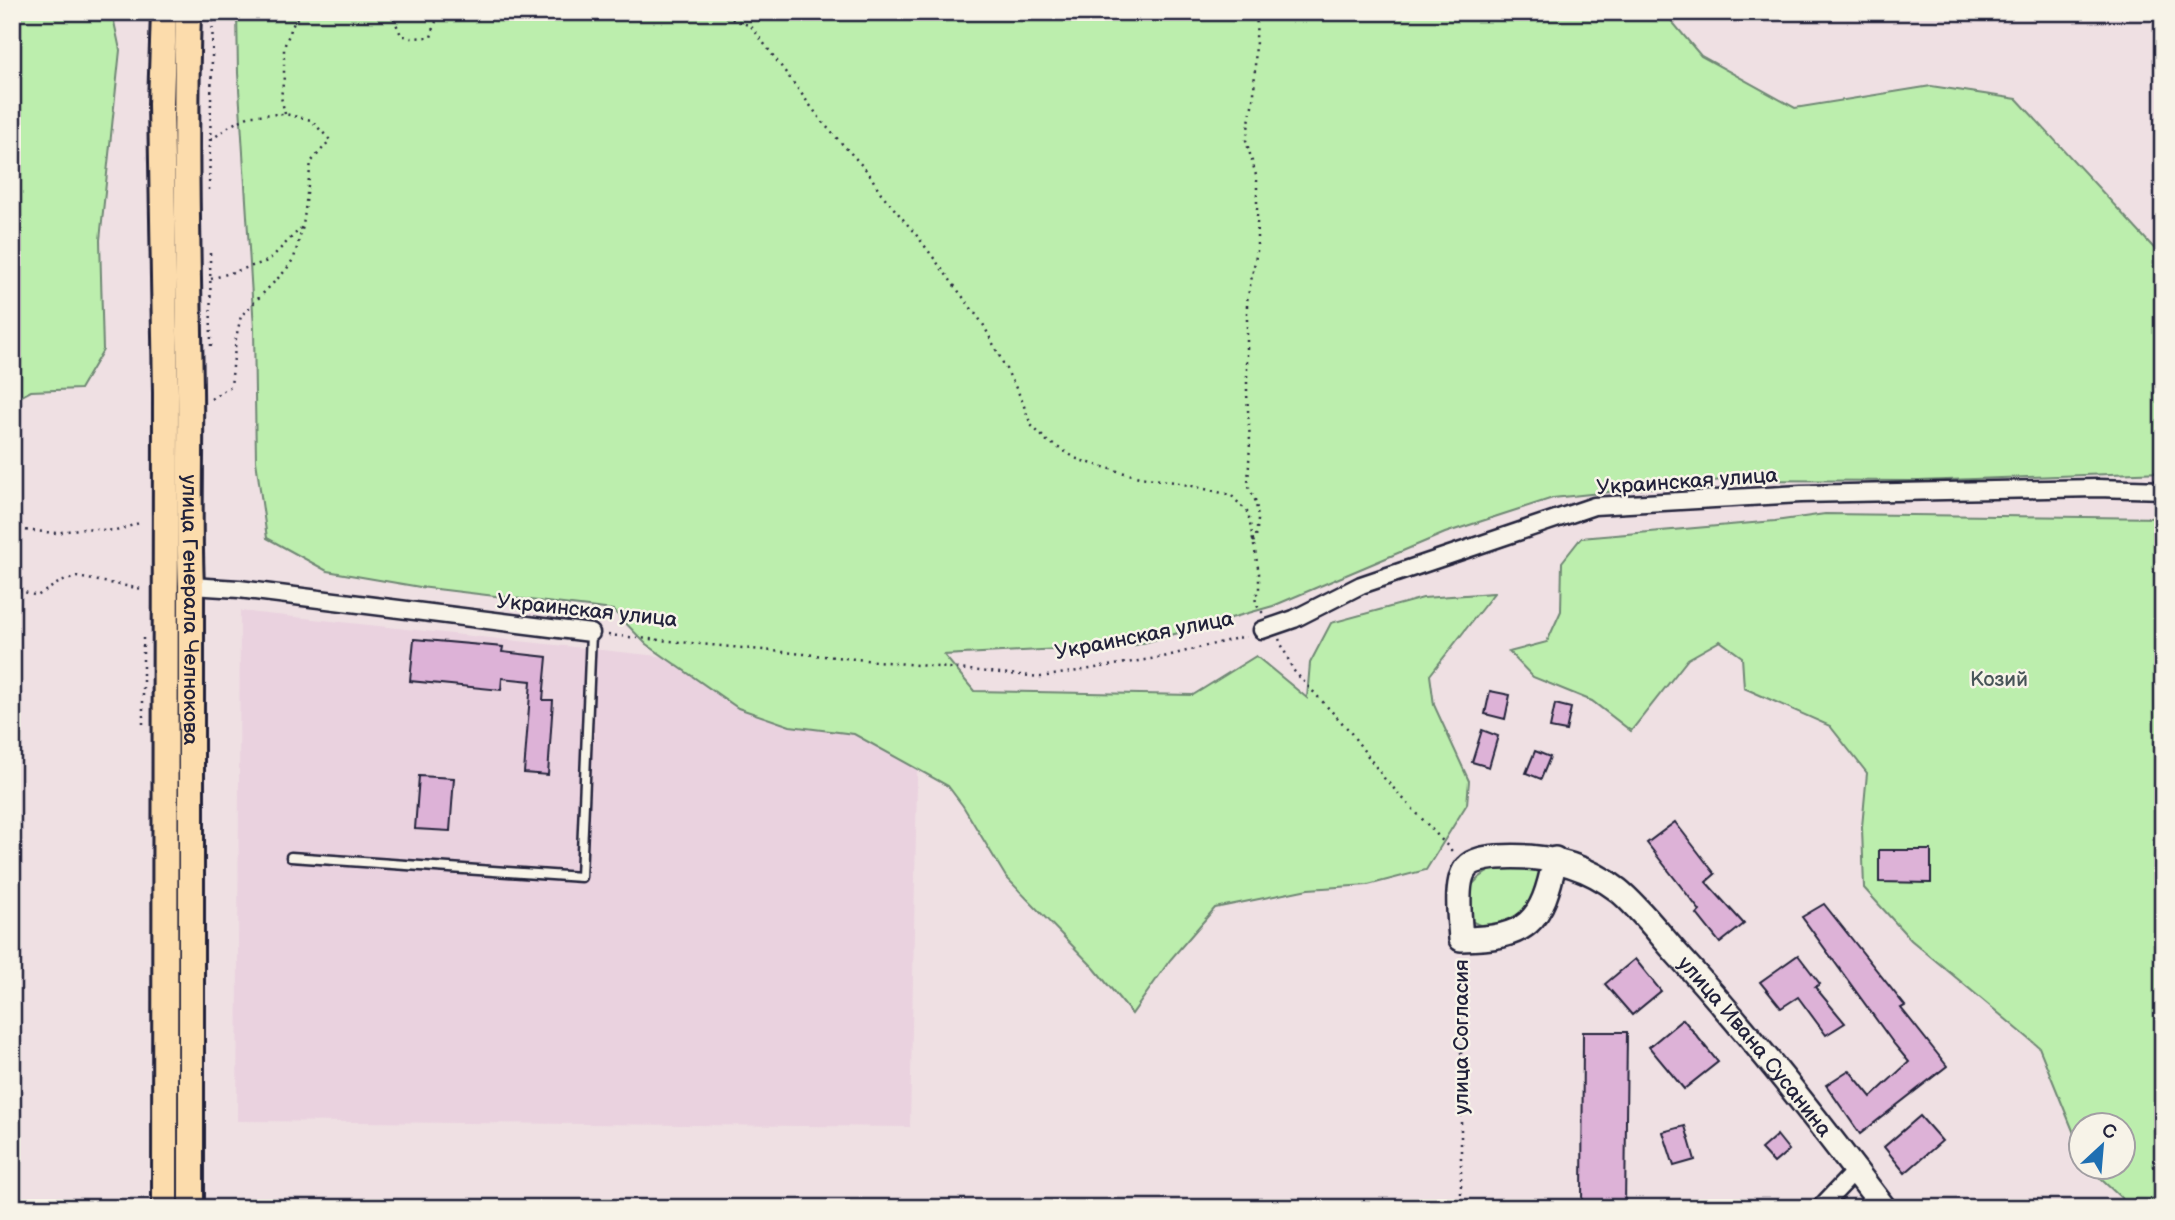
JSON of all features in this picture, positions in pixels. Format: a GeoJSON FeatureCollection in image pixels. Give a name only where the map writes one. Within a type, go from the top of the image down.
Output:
{"type":"FeatureCollection","features":[{"type":"Feature","properties":{"kind":"main road","name":"улица Генерала Челнокова"},"geometry":{"type":"LineString","coordinates":[[164,12],[161,104],[166,394],[165,1208]]}},
{"type":"Feature","properties":{"kind":"main road","name":"улица Генерала Челнокова"},"geometry":{"type":"LineString","coordinates":[[188,12],[186,89],[191,400],[188,522],[191,586],[191,1208]]}},
{"type":"Feature","properties":{"kind":"street","name":"Украинская улица"},"geometry":{"type":"LineString","coordinates":[[1268,628],[1294,619],[1361,585],[1594,506],[1801,494],[2097,488],[2163,490]]}},
{"type":"Feature","properties":{"kind":"street","name":"Украинская улица"},"geometry":{"type":"LineString","coordinates":[[191,586],[239,589],[591,633]]}},
{"type":"Feature","properties":{"kind":"street"},"geometry":{"type":"LineString","coordinates":[[1461,939],[1492,939],[1523,927],[1537,913],[1547,896],[1555,859],[1498,857],[1481,859],[1467,867]]}},
{"type":"Feature","properties":{"kind":"street","name":"улица Ивана Сусанина"},"geometry":{"type":"LineString","coordinates":[[1555,859],[1592,874],[1619,890],[1715,995],[1884,1208]]}},
{"type":"Feature","properties":{"kind":"street","name":"улица Согласия"},"geometry":{"type":"LineString","coordinates":[[1461,939],[1458,908],[1461,880],[1467,867]]}},
{"type":"Feature","properties":{"kind":"street"},"geometry":{"type":"LineString","coordinates":[[1819,1208],[1856,1170]]}},
{"type":"Feature","properties":{"kind":"lane"},"geometry":{"type":"LineString","coordinates":[[291,857],[581,877],[591,633]]}},
{"type":"Feature","properties":{"kind":"path"},"geometry":{"type":"LineString","coordinates":[[209,194],[213,12]]}},
{"type":"Feature","properties":{"kind":"path"},"geometry":{"type":"LineString","coordinates":[[285,114],[281,97],[285,69],[284,47],[295,20],[307,12]]}},
{"type":"Feature","properties":{"kind":"path"},"geometry":{"type":"LineString","coordinates":[[391,12],[401,35],[411,38],[431,37],[439,12]]}},
{"type":"Feature","properties":{"kind":"path"},"geometry":{"type":"LineString","coordinates":[[712,12],[751,26],[824,124],[868,172],[881,193],[984,324],[1021,398],[1031,425],[1048,441],[1079,460],[1139,477],[1231,495],[1248,513],[1259,573],[1259,592],[1255,596],[1257,607],[1293,670],[1348,729],[1384,778],[1467,867]]}},
{"type":"Feature","properties":{"kind":"path"},"geometry":{"type":"LineString","coordinates":[[1252,542],[1256,537],[1258,520],[1256,502],[1248,485],[1250,441],[1247,302],[1257,251],[1256,179],[1246,140],[1254,94],[1257,12]]}},
{"type":"Feature","properties":{"kind":"path"},"geometry":{"type":"LineString","coordinates":[[204,402],[231,386],[241,316],[286,270],[294,258],[303,226],[311,162],[330,140],[311,120],[285,114],[252,115],[231,125],[210,141]]}},
{"type":"Feature","properties":{"kind":"path"},"geometry":{"type":"LineString","coordinates":[[211,279],[268,261],[303,226]]}},
{"type":"Feature","properties":{"kind":"path"},"geometry":{"type":"LineString","coordinates":[[210,243],[212,320]]}},
{"type":"Feature","properties":{"kind":"path"},"geometry":{"type":"LineString","coordinates":[[12,529],[56,533],[84,528],[116,531],[142,522]]}},
{"type":"Feature","properties":{"kind":"path"},"geometry":{"type":"LineString","coordinates":[[12,588],[37,596],[60,582],[77,577],[142,589]]}},
{"type":"Feature","properties":{"kind":"path","name":"Украинская улица"},"geometry":{"type":"LineString","coordinates":[[591,633],[1041,677],[1163,657],[1238,639],[1268,628]]}},
{"type":"Feature","properties":{"kind":"path"},"geometry":{"type":"LineString","coordinates":[[143,634],[143,724]]}},
{"type":"Feature","properties":{"kind":"path","name":"улица Согласия"},"geometry":{"type":"LineString","coordinates":[[1461,939],[1461,1208]]}},
{"type":"Feature","properties":{"kind":"shaded area"},"geometry":{"type":"Polygon","coordinates":[[[240,611],[919,684],[910,1127],[237,1121],[240,611]]]}},
{"type":"Feature","properties":{"kind":"green space"},"geometry":{"type":"Polygon","coordinates":[[[12,12],[112,12],[120,50],[100,240],[103,350],[80,389],[31,391],[12,401],[12,12]]]}},
{"type":"Feature","properties":{"kind":"green space"},"geometry":{"type":"Polygon","coordinates":[[[237,12],[1664,12],[1701,56],[1795,108],[1931,86],[2017,99],[2163,258],[2163,472],[1919,481],[1722,480],[1553,498],[1445,533],[1273,606],[1136,645],[944,655],[974,691],[1193,695],[1256,656],[1307,698],[1310,663],[1331,623],[1423,598],[1494,593],[1430,675],[1434,705],[1469,781],[1467,804],[1426,870],[1368,885],[1308,889],[1215,908],[1170,960],[1132,1014],[1094,968],[1006,877],[948,786],[854,734],[790,726],[738,708],[646,644],[613,610],[420,587],[327,571],[267,538],[256,461],[254,328],[238,73],[237,12]]]}},
{"type":"Feature","properties":{"kind":"green space","name":"Козий"},"geometry":{"type":"Polygon","coordinates":[[[1825,514],[2163,518],[2163,1208],[2132,1208],[2104,1182],[2136,1182],[2136,1112],[2066,1114],[2039,1047],[1911,940],[1864,888],[1862,827],[1867,773],[1830,726],[1744,688],[1742,657],[1720,641],[1688,659],[1631,731],[1592,701],[1533,677],[1509,652],[1547,642],[1561,611],[1562,562],[1581,538],[1825,514]]]}},
{"type":"Feature","properties":{"kind":"green space"},"geometry":{"type":"Polygon","coordinates":[[[1495,868],[1536,868],[1544,871],[1545,876],[1519,915],[1490,930],[1469,920],[1468,895],[1470,888],[1479,878],[1495,868]]]}},
{"type":"Feature","properties":{"kind":"building"},"geometry":{"type":"Polygon","coordinates":[[[414,639],[503,647],[502,652],[547,657],[543,700],[553,700],[548,775],[524,773],[531,681],[502,678],[501,690],[410,681],[414,639]]]}},
{"type":"Feature","properties":{"kind":"building"},"geometry":{"type":"Polygon","coordinates":[[[1490,691],[1510,695],[1505,719],[1485,714],[1490,691]]]}},
{"type":"Feature","properties":{"kind":"building"},"geometry":{"type":"Polygon","coordinates":[[[1555,704],[1571,708],[1566,731],[1550,728],[1555,704]]]}},
{"type":"Feature","properties":{"kind":"building"},"geometry":{"type":"Polygon","coordinates":[[[1482,730],[1498,736],[1489,767],[1472,762],[1482,730]]]}},
{"type":"Feature","properties":{"kind":"building"},"geometry":{"type":"Polygon","coordinates":[[[1535,751],[1550,757],[1541,779],[1526,773],[1535,751]]]}},
{"type":"Feature","properties":{"kind":"building"},"geometry":{"type":"Polygon","coordinates":[[[419,776],[454,778],[450,831],[415,829],[419,776]]]}},
{"type":"Feature","properties":{"kind":"building"},"geometry":{"type":"Polygon","coordinates":[[[1675,822],[1715,874],[1706,882],[1744,924],[1720,943],[1697,914],[1700,911],[1647,843],[1675,822]]]}},
{"type":"Feature","properties":{"kind":"building"},"geometry":{"type":"Polygon","coordinates":[[[1879,850],[1931,850],[1931,883],[1879,882],[1879,850]]]}},
{"type":"Feature","properties":{"kind":"building"},"geometry":{"type":"Polygon","coordinates":[[[1824,904],[1905,1006],[1901,1008],[1947,1066],[1860,1134],[1826,1085],[1849,1070],[1871,1097],[1909,1062],[1802,917],[1824,904]]]}},
{"type":"Feature","properties":{"kind":"building"},"geometry":{"type":"Polygon","coordinates":[[[1798,955],[1820,984],[1815,987],[1845,1023],[1826,1035],[1798,997],[1781,1008],[1760,982],[1798,955]]]}},
{"type":"Feature","properties":{"kind":"building"},"geometry":{"type":"Polygon","coordinates":[[[1635,959],[1661,991],[1632,1015],[1605,984],[1635,959]]]}},
{"type":"Feature","properties":{"kind":"building"},"geometry":{"type":"Polygon","coordinates":[[[1683,1019],[1718,1062],[1684,1089],[1649,1047],[1683,1019]]]}},
{"type":"Feature","properties":{"kind":"building"},"geometry":{"type":"Polygon","coordinates":[[[1583,1032],[1627,1032],[1625,1208],[1582,1208],[1583,1032]]]}},
{"type":"Feature","properties":{"kind":"building"},"geometry":{"type":"Polygon","coordinates":[[[1920,1116],[1942,1141],[1905,1173],[1884,1147],[1920,1116]]]}},
{"type":"Feature","properties":{"kind":"building"},"geometry":{"type":"Polygon","coordinates":[[[1685,1126],[1695,1160],[1674,1166],[1663,1132],[1685,1126]]]}},
{"type":"Feature","properties":{"kind":"building"},"geometry":{"type":"Polygon","coordinates":[[[1777,1135],[1789,1150],[1774,1163],[1761,1149],[1777,1135]]]}}]}
